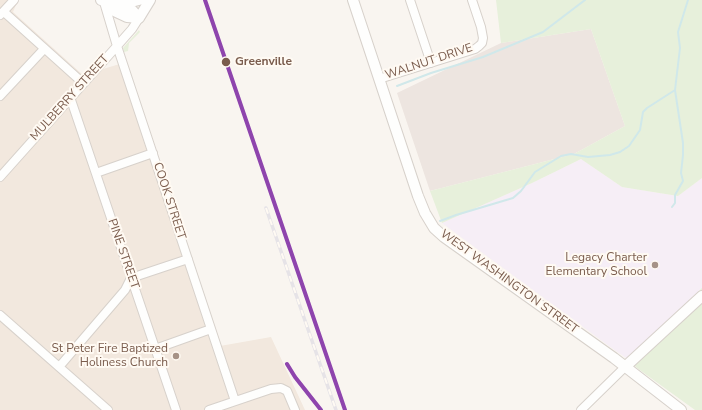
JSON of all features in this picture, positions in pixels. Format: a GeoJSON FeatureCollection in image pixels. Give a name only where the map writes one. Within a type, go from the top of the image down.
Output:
{"type":"FeatureCollection","features":[{"type":"Feature","properties":{"kind":"street"},"geometry":{"type":"LineString","coordinates":[[14,0],[2,14],[83,83]]}},
{"type":"Feature","properties":{"kind":"street"},"geometry":{"type":"LineString","coordinates":[[102,1],[127,3],[139,0]]}},
{"type":"Feature","properties":{"kind":"street"},"geometry":{"type":"LineString","coordinates":[[139,18],[150,0]]}},
{"type":"Feature","properties":{"kind":"street","name":"WEST WASHINGTON STREET"},"geometry":{"type":"LineString","coordinates":[[353,0],[418,196],[425,213],[434,228],[444,237],[625,367],[681,410]]}},
{"type":"Feature","properties":{"kind":"street"},"geometry":{"type":"LineString","coordinates":[[410,0],[431,63]]}},
{"type":"Feature","properties":{"kind":"street","name":"WALNUT DRIVE"},"geometry":{"type":"LineString","coordinates":[[380,79],[475,49],[479,46],[482,43],[483,38],[472,0]]}},
{"type":"Feature","properties":{"kind":"street"},"geometry":{"type":"LineString","coordinates":[[102,1],[112,10],[127,17],[139,18]]}},
{"type":"Feature","properties":{"kind":"street","name":"COOK STREET"},"geometry":{"type":"LineString","coordinates":[[102,1],[235,401]]}},
{"type":"Feature","properties":{"kind":"street"},"geometry":{"type":"LineString","coordinates":[[115,3],[132,10],[139,18]]}},
{"type":"Feature","properties":{"kind":"street","name":"MULBERRY STREET"},"geometry":{"type":"LineString","coordinates":[[1,172],[117,46],[139,18]]}},
{"type":"Feature","properties":{"kind":"street"},"geometry":{"type":"LineString","coordinates":[[0,96],[44,49]]}},
{"type":"Feature","properties":{"kind":"street","name":"PINE STREET"},"geometry":{"type":"LineString","coordinates":[[70,97],[176,410]]}},
{"type":"Feature","properties":{"kind":"street"},"geometry":{"type":"LineString","coordinates":[[96,173],[153,153]]}},
{"type":"Feature","properties":{"kind":"street"},"geometry":{"type":"LineString","coordinates":[[59,367],[125,290],[131,278],[188,259]]}},
{"type":"Feature","properties":{"kind":"street"},"geometry":{"type":"LineString","coordinates":[[581,410],[702,296]]}},
{"type":"Feature","properties":{"kind":"street"},"geometry":{"type":"LineString","coordinates":[[0,315],[108,410]]}},
{"type":"Feature","properties":{"kind":"street"},"geometry":{"type":"LineString","coordinates":[[155,349],[211,329]]}},
{"type":"Feature","properties":{"kind":"street"},"geometry":{"type":"LineString","coordinates":[[209,410],[271,389],[281,388],[287,391],[295,410]]}},
{"type":"Feature","properties":{"kind":"shaded area"},"geometry":{"type":"Polygon","coordinates":[[[0,0],[18,0],[13,12],[83,75],[123,63],[220,346],[271,337],[305,410],[0,410],[0,0]]]}},
{"type":"Feature","properties":{"kind":"shaded area"},"geometry":{"type":"Polygon","coordinates":[[[591,29],[625,126],[574,154],[430,191],[397,93],[501,43],[591,29]]]}},
{"type":"Feature","properties":{"kind":"shaded area"},"geometry":{"type":"Polygon","coordinates":[[[581,159],[622,187],[678,196],[702,178],[702,288],[629,360],[442,223],[532,183],[581,159]]]}},
{"type":"Feature","properties":{"kind":"green space"},"geometry":{"type":"Polygon","coordinates":[[[496,0],[702,0],[702,178],[678,196],[622,187],[581,159],[532,183],[442,223],[430,191],[574,154],[625,126],[591,29],[501,43],[496,0]]]}},
{"type":"Feature","properties":{"kind":"green space"},"geometry":{"type":"Polygon","coordinates":[[[139,30],[140,32],[129,43],[128,51],[124,52],[123,48],[139,30]]]}},
{"type":"Feature","properties":{"kind":"green space"},"geometry":{"type":"Polygon","coordinates":[[[702,288],[702,410],[695,410],[637,368],[629,360],[702,288]]]}},
{"type":"Feature","properties":{"kind":"waterway"},"geometry":{"type":"LineString","coordinates":[[397,86],[431,73],[483,57],[543,32],[585,0]]}},
{"type":"Feature","properties":{"kind":"waterway"},"geometry":{"type":"LineString","coordinates":[[672,207],[675,203],[675,195],[683,181],[681,173],[683,143],[675,90],[680,48],[678,32],[688,0]]}},
{"type":"Feature","properties":{"kind":"waterway"},"geometry":{"type":"LineString","coordinates":[[440,221],[513,198],[521,191],[535,172],[561,156],[571,154],[588,157],[610,155],[620,152],[629,146],[640,130],[643,112],[675,90]]}},
{"type":"Feature","properties":{"kind":"railway"},"geometry":{"type":"LineString","coordinates":[[266,208],[336,410]]}},
{"type":"Feature","properties":{"kind":"railway"},"geometry":{"type":"LineString","coordinates":[[287,364],[295,377],[321,410]]}},
{"type":"Feature","properties":{"kind":"transit line"},"geometry":{"type":"LineString","coordinates":[[205,0],[345,410]]}},
{"type":"Feature","properties":{"kind":"transit line"},"geometry":{"type":"LineString","coordinates":[[287,364],[295,377],[321,410]]}},
{"type":"Feature","properties":{"kind":"place","name":"Greenville"},"geometry":{"type":"Point","coordinates":[226,62]}},
{"type":"Feature","properties":{"kind":"place","name":"Legacy Charter Elementary School"},"geometry":{"type":"Point","coordinates":[655,265]}},
{"type":"Feature","properties":{"kind":"place","name":"St Peter Fire Baptized Holiness Church"},"geometry":{"type":"Point","coordinates":[176,356]}}]}
